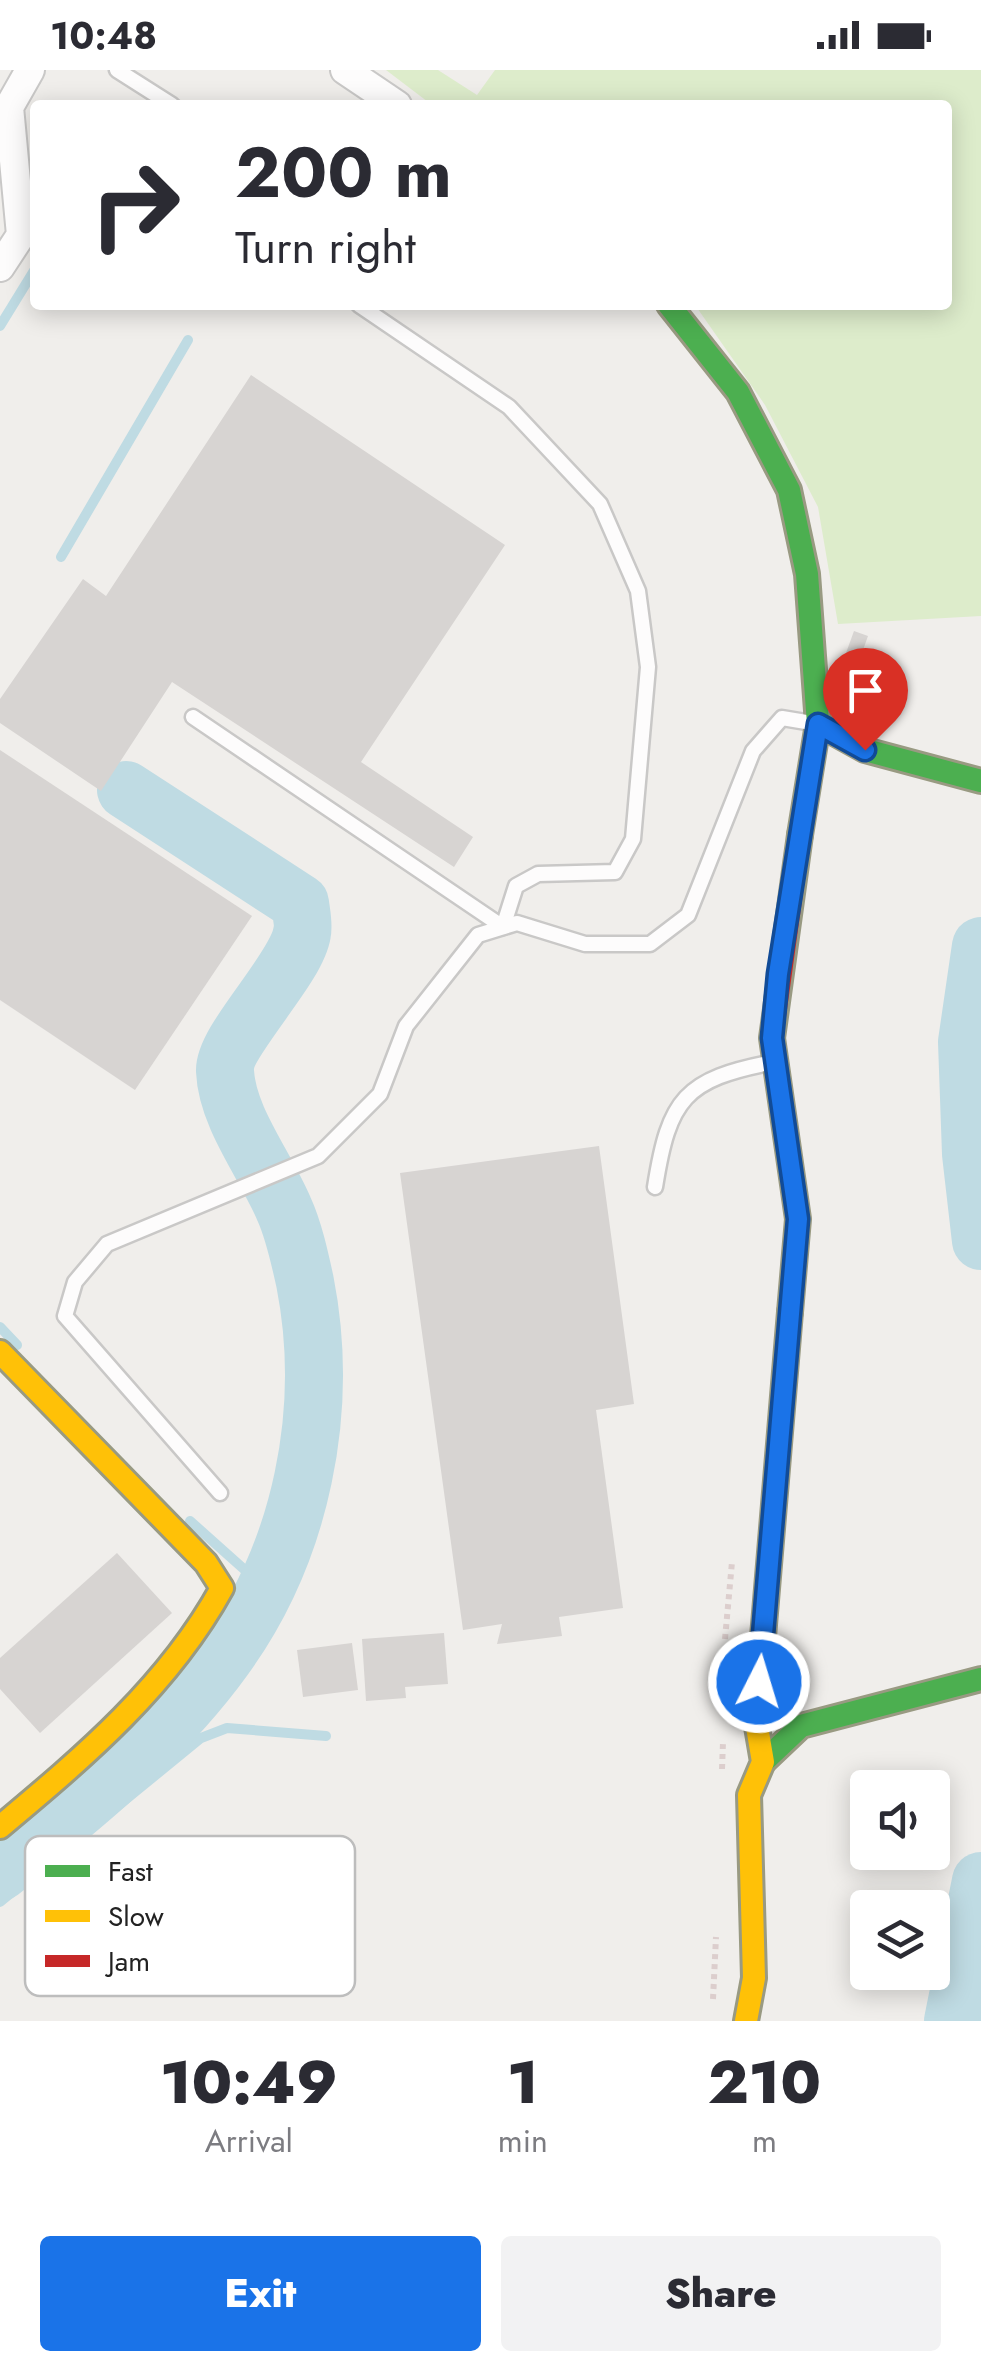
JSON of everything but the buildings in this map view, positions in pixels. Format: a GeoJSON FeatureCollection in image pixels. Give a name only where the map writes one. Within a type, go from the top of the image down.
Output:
{"type":"FeatureCollection","features":[{"type":"Feature","properties":{"kind":"street"},"geometry":{"type":"LineString","coordinates":[[0,267],[21,235],[10,107],[30,70]]}},
{"type":"Feature","properties":{"kind":"street"},"geometry":{"type":"LineString","coordinates":[[345,70],[390,100]]}},
{"type":"Feature","properties":{"kind":"street"},"geometry":{"type":"LineString","coordinates":[[673,310],[738,392],[789,490],[807,574],[818,724],[778,974],[775,1062],[798,1219],[756,1721],[763,1762]]}},
{"type":"Feature","properties":{"kind":"street"},"geometry":{"type":"LineString","coordinates":[[818,724],[865,750],[981,781]]}},
{"type":"Feature","properties":{"kind":"street"},"geometry":{"type":"LineString","coordinates":[[0,1352],[206,1563],[222,1588],[204,1628],[131,1709],[0,1826]]}},
{"type":"Feature","properties":{"kind":"street"},"geometry":{"type":"LineString","coordinates":[[746,2021],[754,1978],[750,1795],[763,1762],[801,1726],[981,1679]]}},
{"type":"Feature","properties":{"kind":"lane"},"geometry":{"type":"LineString","coordinates":[[116,70],[164,100]]}},
{"type":"Feature","properties":{"kind":"lane"},"geometry":{"type":"LineString","coordinates":[[366,310],[509,407],[600,504],[638,591],[648,666],[632,839],[615,872],[538,874],[516,886],[502,927]]}},
{"type":"Feature","properties":{"kind":"lane"},"geometry":{"type":"LineString","coordinates":[[193,717],[502,927]]}},
{"type":"Feature","properties":{"kind":"lane"},"geometry":{"type":"LineString","coordinates":[[220,1493],[64,1316],[75,1282],[108,1244],[318,1156],[380,1094],[406,1026],[478,934],[517,923],[585,944],[650,944],[688,916],[753,751],[782,718],[818,724]]}},
{"type":"Feature","properties":{"kind":"lane"},"geometry":{"type":"LineString","coordinates":[[655,1187],[664,1129],[693,1087],[775,1062]]}},
{"type":"Feature","properties":{"kind":"path"},"geometry":{"type":"LineString","coordinates":[[725,1644],[734,1550]]}},
{"type":"Feature","properties":{"kind":"path"},"geometry":{"type":"LineString","coordinates":[[721,1789],[723,1734]]}},
{"type":"Feature","properties":{"kind":"path"},"geometry":{"type":"LineString","coordinates":[[712,2004],[716,1933]]}},
{"type":"Feature","properties":{"kind":"green space"},"geometry":{"type":"Polygon","coordinates":[[[386,70],[438,70],[477,95],[495,70],[981,70],[981,616],[838,624],[818,507],[765,405],[698,310],[952,310],[952,100],[425,100],[386,70]]]}},
{"type":"Feature","properties":{"kind":"waterway"},"geometry":{"type":"LineString","coordinates":[[0,326],[30,277]]}},
{"type":"Feature","properties":{"kind":"waterway"},"geometry":{"type":"LineString","coordinates":[[61,557],[188,340]]}},
{"type":"Feature","properties":{"kind":"waterway"},"geometry":{"type":"LineString","coordinates":[[44,1836],[148,1745],[224,1658],[273,1572],[303,1478],[311,1429],[312,1331],[299,1255],[284,1209],[233,1106],[225,1071],[235,1042],[297,948],[303,930],[300,903],[126,790]]}},
{"type":"Feature","properties":{"kind":"waterway"},"geometry":{"type":"LineString","coordinates":[[981,946],[967,1042],[971,1154],[981,1241]]}},
{"type":"Feature","properties":{"kind":"waterway"},"geometry":{"type":"LineString","coordinates":[[0,1327],[17,1345]]}},
{"type":"Feature","properties":{"kind":"waterway"},"geometry":{"type":"LineString","coordinates":[[190,1521],[264,1587]]}},
{"type":"Feature","properties":{"kind":"waterway"},"geometry":{"type":"LineString","coordinates":[[81,1836],[201,1738],[227,1728],[326,1736]]}},
{"type":"Feature","properties":{"kind":"waterway"},"geometry":{"type":"LineString","coordinates":[[0,1872],[25,1852]]}},
{"type":"Feature","properties":{"kind":"waterway"},"geometry":{"type":"LineString","coordinates":[[953,2021],[981,1881]]}},
{"type":"Feature","properties":{"kind":"waterway"},"geometry":{"type":"LineString","coordinates":[[0,1902],[25,1882]]}},
{"type":"Feature","properties":{"kind":"traffic: fast"},"geometry":{"type":"LineString","coordinates":[[673,310],[738,392],[789,490],[807,574],[818,724],[800,835]]}},
{"type":"Feature","properties":{"kind":"traffic: fast"},"geometry":{"type":"LineString","coordinates":[[818,724],[865,750],[981,781]]}},
{"type":"Feature","properties":{"kind":"traffic: fast"},"geometry":{"type":"LineString","coordinates":[[763,1762],[801,1726],[981,1679]]}},
{"type":"Feature","properties":{"kind":"traffic: slow"},"geometry":{"type":"LineString","coordinates":[[746,2021],[754,1978],[749,1795],[763,1762],[756,1721],[790,1312]]}},
{"type":"Feature","properties":{"kind":"traffic: slow"},"geometry":{"type":"LineString","coordinates":[[0,1352],[206,1563],[222,1588],[176,1657],[123,1718],[0,1827]]}},
{"type":"Feature","properties":{"kind":"traffic: jam"},"geometry":{"type":"LineString","coordinates":[[790,1312],[798,1219],[772,1038],[800,835]]}},
{"type":"Feature","properties":{"kind":"route"},"geometry":{"type":"LineString","coordinates":[[759,1682],[798,1219],[772,1038],[778,974],[818,724],[865,750]]}}]}
